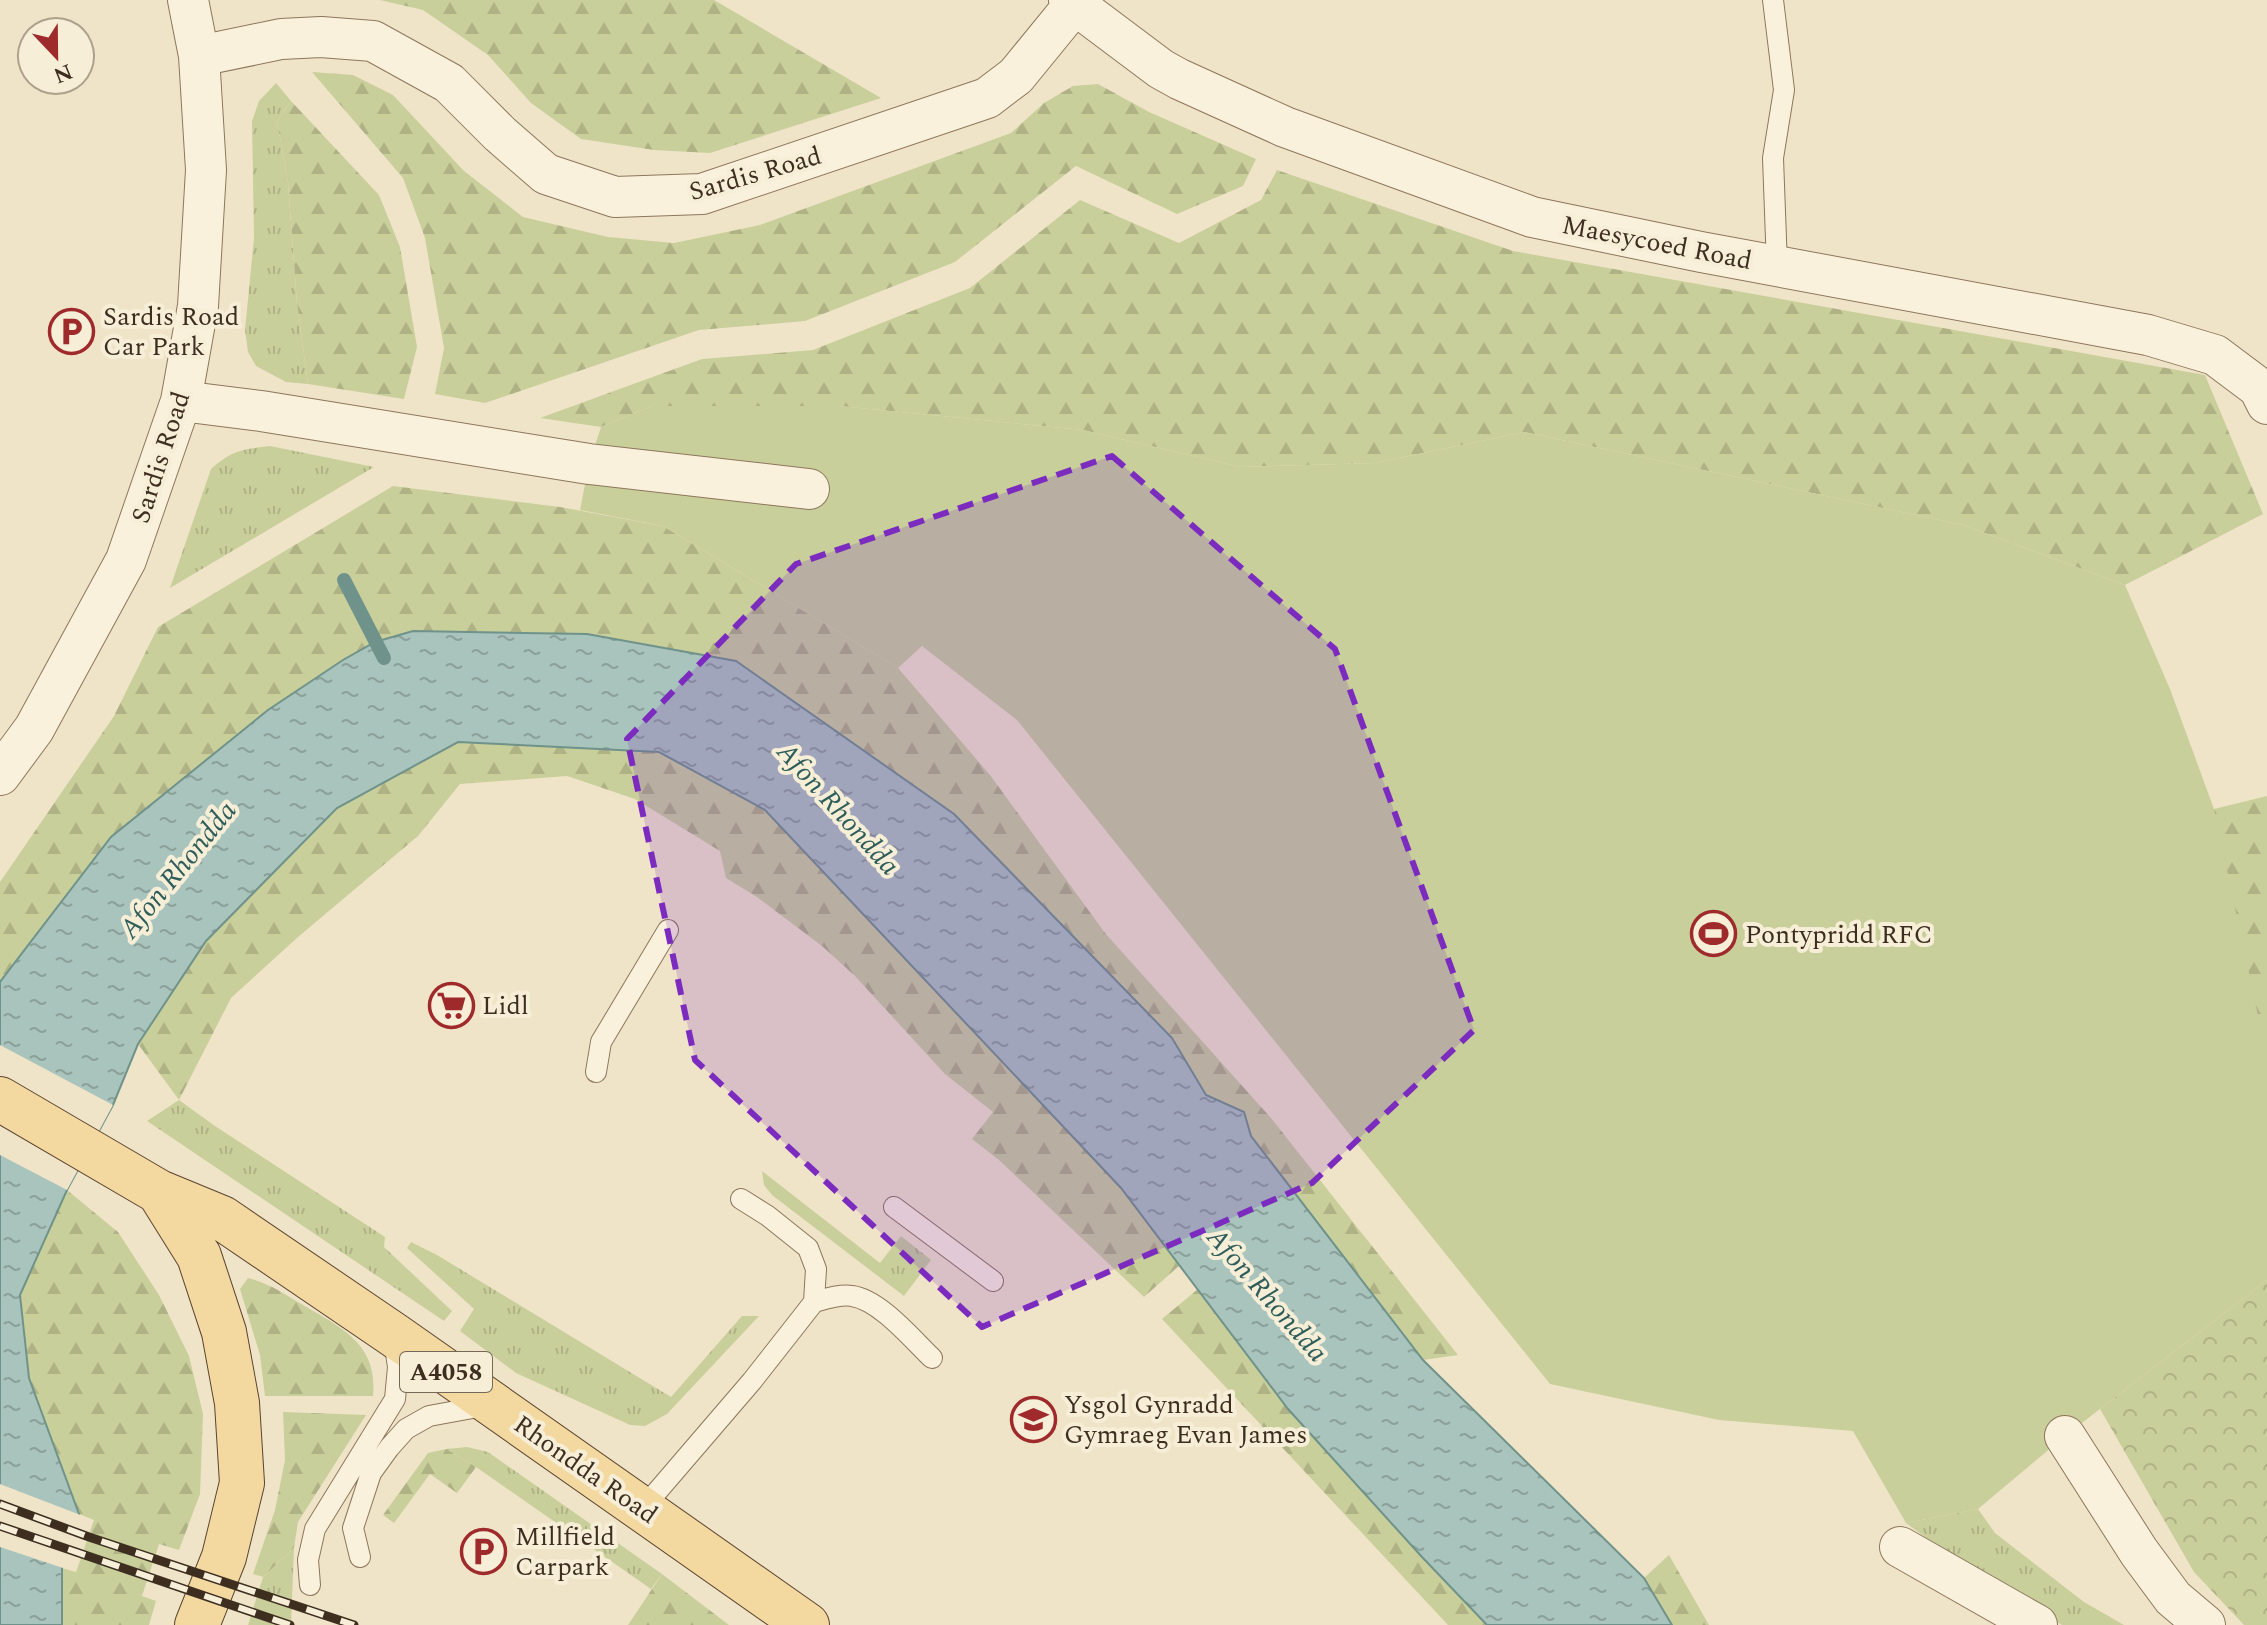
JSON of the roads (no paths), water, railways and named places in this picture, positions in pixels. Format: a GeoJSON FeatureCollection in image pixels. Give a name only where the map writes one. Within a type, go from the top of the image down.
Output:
{"type":"FeatureCollection","features":[{"type":"Feature","properties":{"kind":"main road","name":"Rhondda Road"},"geometry":{"type":"LineString","coordinates":[[0,1099],[159,1192],[222,1218],[807,1625]]}},
{"type":"Feature","properties":{"kind":"main road"},"geometry":{"type":"LineString","coordinates":[[159,1192],[199,1256],[224,1332],[237,1403],[242,1483],[224,1557],[197,1625]]}},
{"type":"Feature","properties":{"kind":"street","name":"Sardis Road"},"geometry":{"type":"LineString","coordinates":[[0,775],[34,729],[126,560],[181,401],[198,306],[206,170],[199,56],[188,0]]}},
{"type":"Feature","properties":{"kind":"street","name":"Sardis Road"},"geometry":{"type":"LineString","coordinates":[[199,56],[281,39],[321,37],[373,41],[449,83],[546,174],[615,197],[702,194],[987,98],[1016,76],[1071,2]]}},
{"type":"Feature","properties":{"kind":"street","name":"Maesycoed Road"},"geometry":{"type":"LineString","coordinates":[[1071,2],[1179,79],[1285,127],[1532,217],[2148,335],[2215,355],[2264,391]]}},
{"type":"Feature","properties":{"kind":"street"},"geometry":{"type":"LineString","coordinates":[[181,401],[589,464],[809,489]]}},
{"type":"Feature","properties":{"kind":"street"},"geometry":{"type":"LineString","coordinates":[[2065,1436],[2173,1598],[2205,1625]]}},
{"type":"Feature","properties":{"kind":"street"},"geometry":{"type":"LineString","coordinates":[[1900,1547],[1980,1612],[2037,1625]]}},
{"type":"Feature","properties":{"kind":"lane"},"geometry":{"type":"LineString","coordinates":[[1773,0],[1784,90],[1773,158],[1777,266]]}},
{"type":"Feature","properties":{"kind":"lane"},"geometry":{"type":"LineString","coordinates":[[596,1072],[601,1042],[668,930]]}},
{"type":"Feature","properties":{"kind":"lane"},"geometry":{"type":"LineString","coordinates":[[643,1508],[752,1381],[814,1302],[816,1269],[808,1248],[741,1199]]}},
{"type":"Feature","properties":{"kind":"lane"},"geometry":{"type":"LineString","coordinates":[[894,1207],[993,1281]]}},
{"type":"Feature","properties":{"kind":"lane"},"geometry":{"type":"LineString","coordinates":[[814,1302],[849,1295],[869,1301],[932,1358]]}},
{"type":"Feature","properties":{"kind":"lane"},"geometry":{"type":"LineString","coordinates":[[310,1585],[308,1560],[315,1529],[395,1399],[398,1367],[394,1335]]}},
{"type":"Feature","properties":{"kind":"lane"},"geometry":{"type":"LineString","coordinates":[[360,1557],[353,1528],[371,1473],[406,1429],[429,1416],[455,1410],[478,1407],[502,1412]]}},
{"type":"Feature","properties":{"kind":"water","name":"Afon Rhondda"},"geometry":{"type":"Polygon","coordinates":[[[413,631],[587,634],[736,661],[954,814],[1172,1038],[1206,1095],[1244,1112],[1251,1136],[1423,1360],[1644,1578],[1672,1625],[1487,1625],[1288,1409],[1121,1188],[765,810],[659,752],[458,742],[337,808],[206,941],[138,1044],[113,1105],[67,1190],[20,1295],[29,1378],[79,1514],[62,1568],[62,1625],[0,1625],[0,982],[111,837],[268,710],[375,642],[413,631]]]}},
{"type":"Feature","properties":{"kind":"waterway"},"geometry":{"type":"LineString","coordinates":[[344,580],[384,658]]}},
{"type":"Feature","properties":{"kind":"railway"},"geometry":{"type":"LineString","coordinates":[[0,1504],[89,1537],[354,1625]]}},
{"type":"Feature","properties":{"kind":"railway"},"geometry":{"type":"LineString","coordinates":[[0,1526],[290,1625]]}},
{"type":"Feature","properties":{"kind":"place","name":"Sardis Road Car Park"},"geometry":{"type":"Point","coordinates":[72,331]}},
{"type":"Feature","properties":{"kind":"place","name":"Pontypridd RFC"},"geometry":{"type":"Point","coordinates":[1714,934]}},
{"type":"Feature","properties":{"kind":"place","name":"Lidl"},"geometry":{"type":"Point","coordinates":[451,1005]}},
{"type":"Feature","properties":{"kind":"place","name":"Ysgol Gynradd Gymraeg Evan James"},"geometry":{"type":"Point","coordinates":[1033,1419]}},
{"type":"Feature","properties":{"kind":"place","name":"Millfield Carpark"},"geometry":{"type":"Point","coordinates":[484,1551]}}]}
